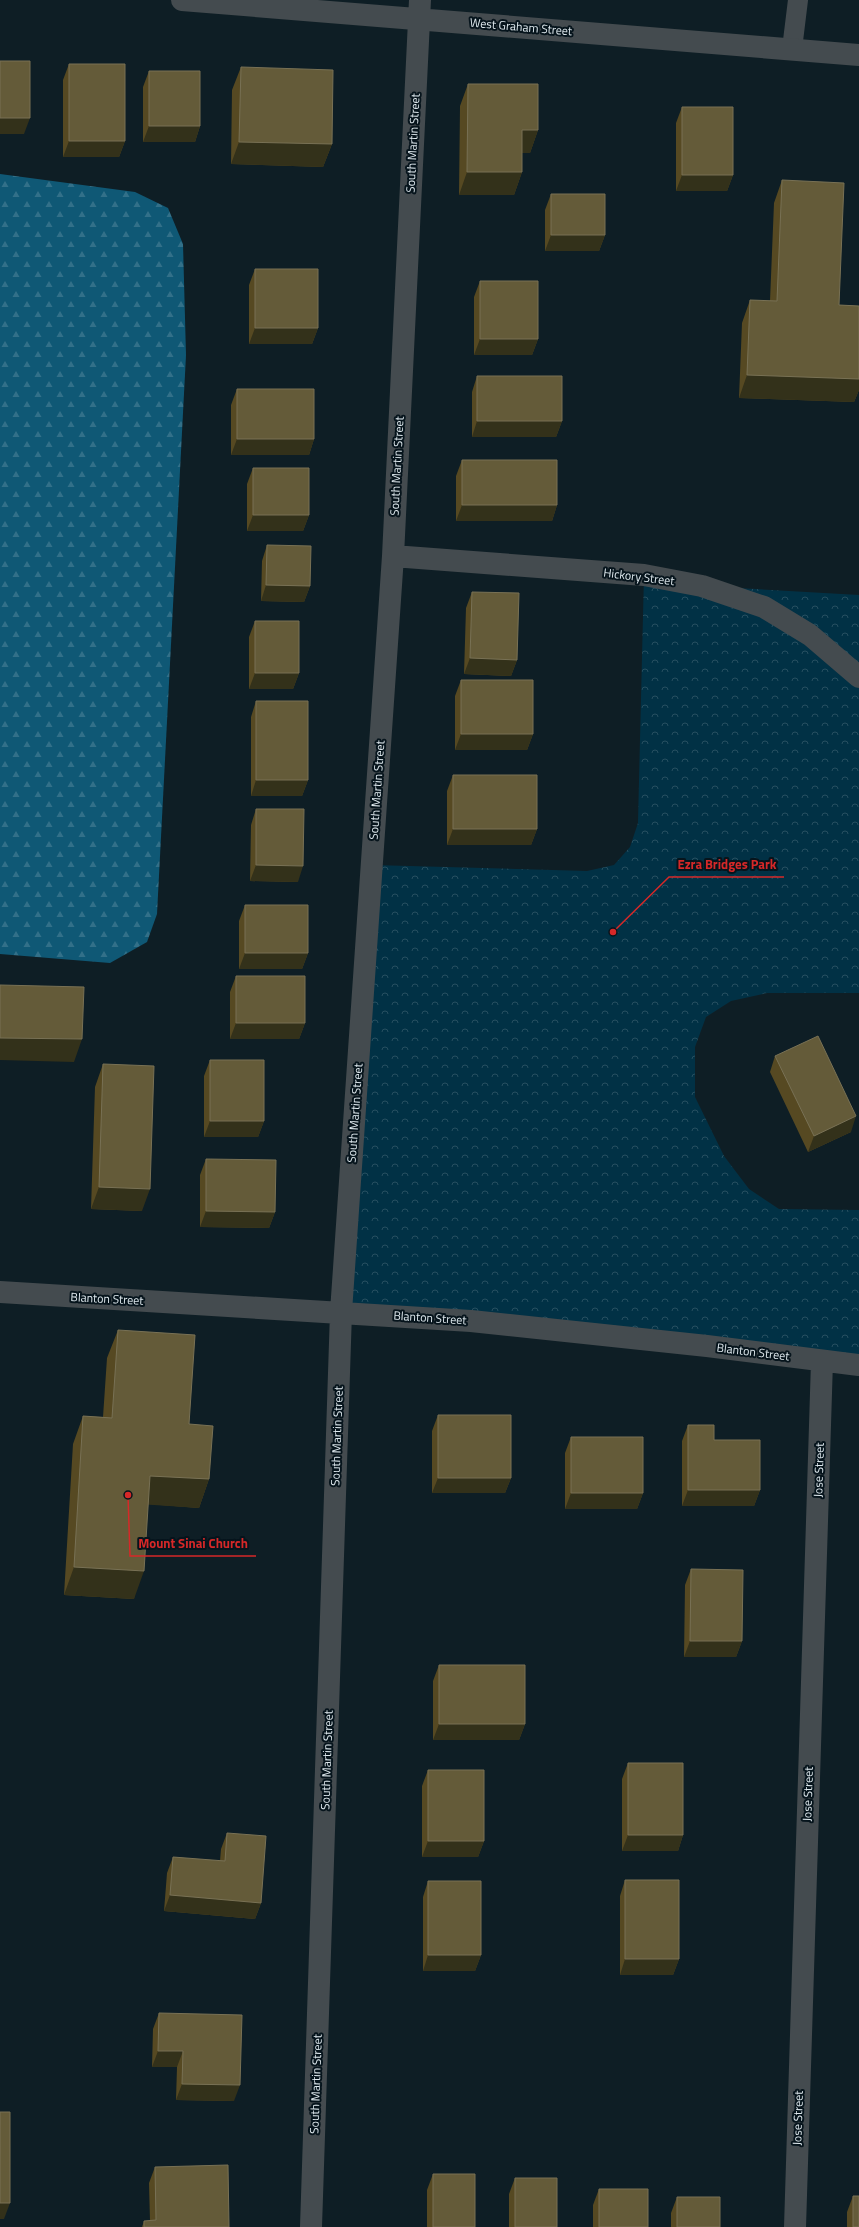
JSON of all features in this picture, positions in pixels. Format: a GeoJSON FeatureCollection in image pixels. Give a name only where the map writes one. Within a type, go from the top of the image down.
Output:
{"type":"FeatureCollection","features":[{"type":"Feature","properties":{"kind":"street","name":"West Graham Street"},"geometry":{"type":"LineString","coordinates":[[182,0],[419,10],[859,55]]}},
{"type":"Feature","properties":{"kind":"street","name":"South Martin Street"},"geometry":{"type":"LineString","coordinates":[[311,2227],[341,1312],[393,556],[419,10]]}},
{"type":"Feature","properties":{"kind":"street","name":"Hickory Street"},"geometry":{"type":"LineString","coordinates":[[393,556],[644,575],[702,586],[764,607],[810,635],[859,678]]}},
{"type":"Feature","properties":{"kind":"street","name":"Blanton Street"},"geometry":{"type":"LineString","coordinates":[[0,1292],[471,1321],[707,1346],[859,1365]]}},
{"type":"Feature","properties":{"kind":"street","name":"Jose Street"},"geometry":{"type":"LineString","coordinates":[[795,2227],[822,1361]]}},
{"type":"Feature","properties":{"kind":"lane"},"geometry":{"type":"LineString","coordinates":[[792,49],[798,0]]}},
{"type":"Feature","properties":{"kind":"green space"},"geometry":{"type":"Polygon","coordinates":[[[0,174],[135,192],[168,208],[183,244],[186,355],[157,914],[147,942],[110,963],[0,954],[0,174]]]}},
{"type":"Feature","properties":{"kind":"green space"},"geometry":{"type":"Polygon","coordinates":[[[644,575],[702,586],[859,595],[859,993],[767,993],[731,1001],[706,1017],[695,1047],[695,1097],[724,1156],[749,1189],[779,1209],[859,1210],[859,1365],[341,1312],[372,865],[587,871],[614,865],[630,847],[638,823],[644,575]]]}},
{"type":"Feature","properties":{"kind":"building"},"geometry":{"type":"Polygon","coordinates":[[[0,61],[30,61],[30,118],[0,118],[0,61]]]}},
{"type":"Feature","properties":{"kind":"building"},"geometry":{"type":"Polygon","coordinates":[[[69,64],[125,64],[125,141],[69,141],[69,64]]]}},
{"type":"Feature","properties":{"kind":"building"},"geometry":{"type":"Polygon","coordinates":[[[241,67],[333,70],[332,144],[239,142],[241,67]]]}},
{"type":"Feature","properties":{"kind":"building"},"geometry":{"type":"Polygon","coordinates":[[[149,71],[200,71],[200,126],[149,126],[149,71]]]}},
{"type":"Feature","properties":{"kind":"building"},"geometry":{"type":"Polygon","coordinates":[[[468,84],[538,84],[538,130],[522,130],[522,172],[467,172],[468,84]]]}},
{"type":"Feature","properties":{"kind":"building"},"geometry":{"type":"Polygon","coordinates":[[[682,107],[733,107],[733,175],[682,175],[682,107]]]}},
{"type":"Feature","properties":{"kind":"building"},"geometry":{"type":"Polygon","coordinates":[[[782,180],[844,183],[839,305],[859,306],[859,379],[747,375],[750,300],[777,301],[782,180]]]}},
{"type":"Feature","properties":{"kind":"building"},"geometry":{"type":"Polygon","coordinates":[[[551,194],[605,194],[605,235],[551,235],[551,194]]]}},
{"type":"Feature","properties":{"kind":"building"},"geometry":{"type":"Polygon","coordinates":[[[255,269],[318,269],[318,328],[255,328],[255,269]]]}},
{"type":"Feature","properties":{"kind":"building"},"geometry":{"type":"Polygon","coordinates":[[[480,281],[538,281],[538,339],[480,339],[480,281]]]}},
{"type":"Feature","properties":{"kind":"building"},"geometry":{"type":"Polygon","coordinates":[[[477,376],[562,376],[562,421],[477,421],[477,376]]]}},
{"type":"Feature","properties":{"kind":"building"},"geometry":{"type":"Polygon","coordinates":[[[237,389],[314,389],[314,439],[237,439],[237,389]]]}},
{"type":"Feature","properties":{"kind":"building"},"geometry":{"type":"Polygon","coordinates":[[[462,460],[557,460],[557,505],[462,505],[462,460]]]}},
{"type":"Feature","properties":{"kind":"building"},"geometry":{"type":"Polygon","coordinates":[[[253,468],[309,468],[309,515],[253,515],[253,468]]]}},
{"type":"Feature","properties":{"kind":"building"},"geometry":{"type":"Polygon","coordinates":[[[267,545],[311,546],[310,586],[266,585],[267,545]]]}},
{"type":"Feature","properties":{"kind":"building"},"geometry":{"type":"Polygon","coordinates":[[[472,592],[519,593],[517,660],[470,658],[472,592]]]}},
{"type":"Feature","properties":{"kind":"building"},"geometry":{"type":"Polygon","coordinates":[[[255,621],[299,621],[299,673],[255,673],[255,621]]]}},
{"type":"Feature","properties":{"kind":"building"},"geometry":{"type":"Polygon","coordinates":[[[461,680],[533,680],[533,734],[461,734],[461,680]]]}},
{"type":"Feature","properties":{"kind":"building"},"geometry":{"type":"Polygon","coordinates":[[[256,701],[308,701],[308,780],[256,780],[256,701]]]}},
{"type":"Feature","properties":{"kind":"building"},"geometry":{"type":"Polygon","coordinates":[[[453,775],[537,775],[537,829],[453,829],[453,775]]]}},
{"type":"Feature","properties":{"kind":"building"},"geometry":{"type":"Polygon","coordinates":[[[256,809],[304,809],[303,866],[256,865],[256,809]]]}},
{"type":"Feature","properties":{"kind":"building"},"geometry":{"type":"Polygon","coordinates":[[[245,905],[308,905],[308,953],[245,953],[245,905]]]}},
{"type":"Feature","properties":{"kind":"building"},"geometry":{"type":"Polygon","coordinates":[[[236,976],[305,976],[305,1023],[236,1023],[236,976]]]}},
{"type":"Feature","properties":{"kind":"building"},"geometry":{"type":"Polygon","coordinates":[[[0,985],[84,987],[82,1039],[0,1038],[0,985]]]}},
{"type":"Feature","properties":{"kind":"building"},"geometry":{"type":"Polygon","coordinates":[[[818,1036],[856,1116],[814,1136],[775,1056],[818,1036]]]}},
{"type":"Feature","properties":{"kind":"building"},"geometry":{"type":"Polygon","coordinates":[[[210,1060],[264,1060],[264,1121],[210,1121],[210,1060]]]}},
{"type":"Feature","properties":{"kind":"building"},"geometry":{"type":"Polygon","coordinates":[[[103,1064],[154,1066],[150,1189],[99,1187],[103,1064]]]}},
{"type":"Feature","properties":{"kind":"building"},"geometry":{"type":"Polygon","coordinates":[[[206,1159],[276,1160],[275,1212],[206,1211],[206,1159]]]}},
{"type":"Feature","properties":{"kind":"building"},"geometry":{"type":"Polygon","coordinates":[[[118,1330],[195,1335],[189,1424],[213,1426],[209,1479],[150,1476],[144,1571],[74,1567],[83,1416],[112,1418],[118,1330]]]}},
{"type":"Feature","properties":{"kind":"building"},"geometry":{"type":"Polygon","coordinates":[[[438,1415],[511,1415],[511,1478],[438,1478],[438,1415]]]}},
{"type":"Feature","properties":{"kind":"building"},"geometry":{"type":"Polygon","coordinates":[[[688,1425],[714,1425],[714,1440],[760,1440],[760,1490],[688,1490],[688,1425]]]}},
{"type":"Feature","properties":{"kind":"building"},"geometry":{"type":"Polygon","coordinates":[[[571,1437],[643,1437],[643,1493],[571,1493],[571,1437]]]}},
{"type":"Feature","properties":{"kind":"building"},"geometry":{"type":"Polygon","coordinates":[[[691,1569],[743,1570],[742,1641],[690,1641],[691,1569]]]}},
{"type":"Feature","properties":{"kind":"building"},"geometry":{"type":"Polygon","coordinates":[[[439,1665],[525,1665],[525,1724],[439,1724],[439,1665]]]}},
{"type":"Feature","properties":{"kind":"building"},"geometry":{"type":"Polygon","coordinates":[[[628,1763],[683,1763],[683,1835],[628,1835],[628,1763]]]}},
{"type":"Feature","properties":{"kind":"building"},"geometry":{"type":"Polygon","coordinates":[[[428,1770],[484,1770],[484,1841],[428,1841],[428,1770]]]}},
{"type":"Feature","properties":{"kind":"building"},"geometry":{"type":"Polygon","coordinates":[[[227,1833],[266,1836],[261,1903],[170,1895],[173,1857],[225,1861],[227,1833]]]}},
{"type":"Feature","properties":{"kind":"building"},"geometry":{"type":"Polygon","coordinates":[[[625,1880],[679,1880],[679,1959],[625,1959],[625,1880]]]}},
{"type":"Feature","properties":{"kind":"building"},"geometry":{"type":"Polygon","coordinates":[[[428,1881],[481,1881],[481,1955],[428,1955],[428,1881]]]}},
{"type":"Feature","properties":{"kind":"building"},"geometry":{"type":"Polygon","coordinates":[[[159,2013],[242,2015],[240,2085],[182,2084],[183,2051],[158,2051],[159,2013]]]}},
{"type":"Feature","properties":{"kind":"building"},"geometry":{"type":"Polygon","coordinates":[[[0,2112],[10,2112],[10,2203],[0,2203],[0,2112]]]}},
{"type":"Feature","properties":{"kind":"building"},"geometry":{"type":"Polygon","coordinates":[[[228,2165],[229,2227],[144,2227],[144,2221],[156,2220],[155,2167],[228,2165]]]}},
{"type":"Feature","properties":{"kind":"building"},"geometry":{"type":"Polygon","coordinates":[[[433,2174],[475,2174],[475,2227],[433,2227],[433,2174]]]}},
{"type":"Feature","properties":{"kind":"building"},"geometry":{"type":"Polygon","coordinates":[[[515,2178],[557,2178],[557,2227],[515,2227],[515,2178]]]}},
{"type":"Feature","properties":{"kind":"building"},"geometry":{"type":"Polygon","coordinates":[[[599,2189],[648,2189],[648,2227],[599,2227],[599,2189]]]}},
{"type":"Feature","properties":{"kind":"building"},"geometry":{"type":"Polygon","coordinates":[[[853,2196],[859,2196],[859,2227],[853,2227],[853,2196]]]}},
{"type":"Feature","properties":{"kind":"building"},"geometry":{"type":"Polygon","coordinates":[[[677,2197],[720,2197],[720,2227],[677,2227],[677,2197]]]}},
{"type":"Feature","properties":{"kind":"place","name":"Ezra Bridges Park"},"geometry":{"type":"Point","coordinates":[613,932]}},
{"type":"Feature","properties":{"kind":"place","name":"Mount Sinai Church"},"geometry":{"type":"Point","coordinates":[128,1495]}}]}
